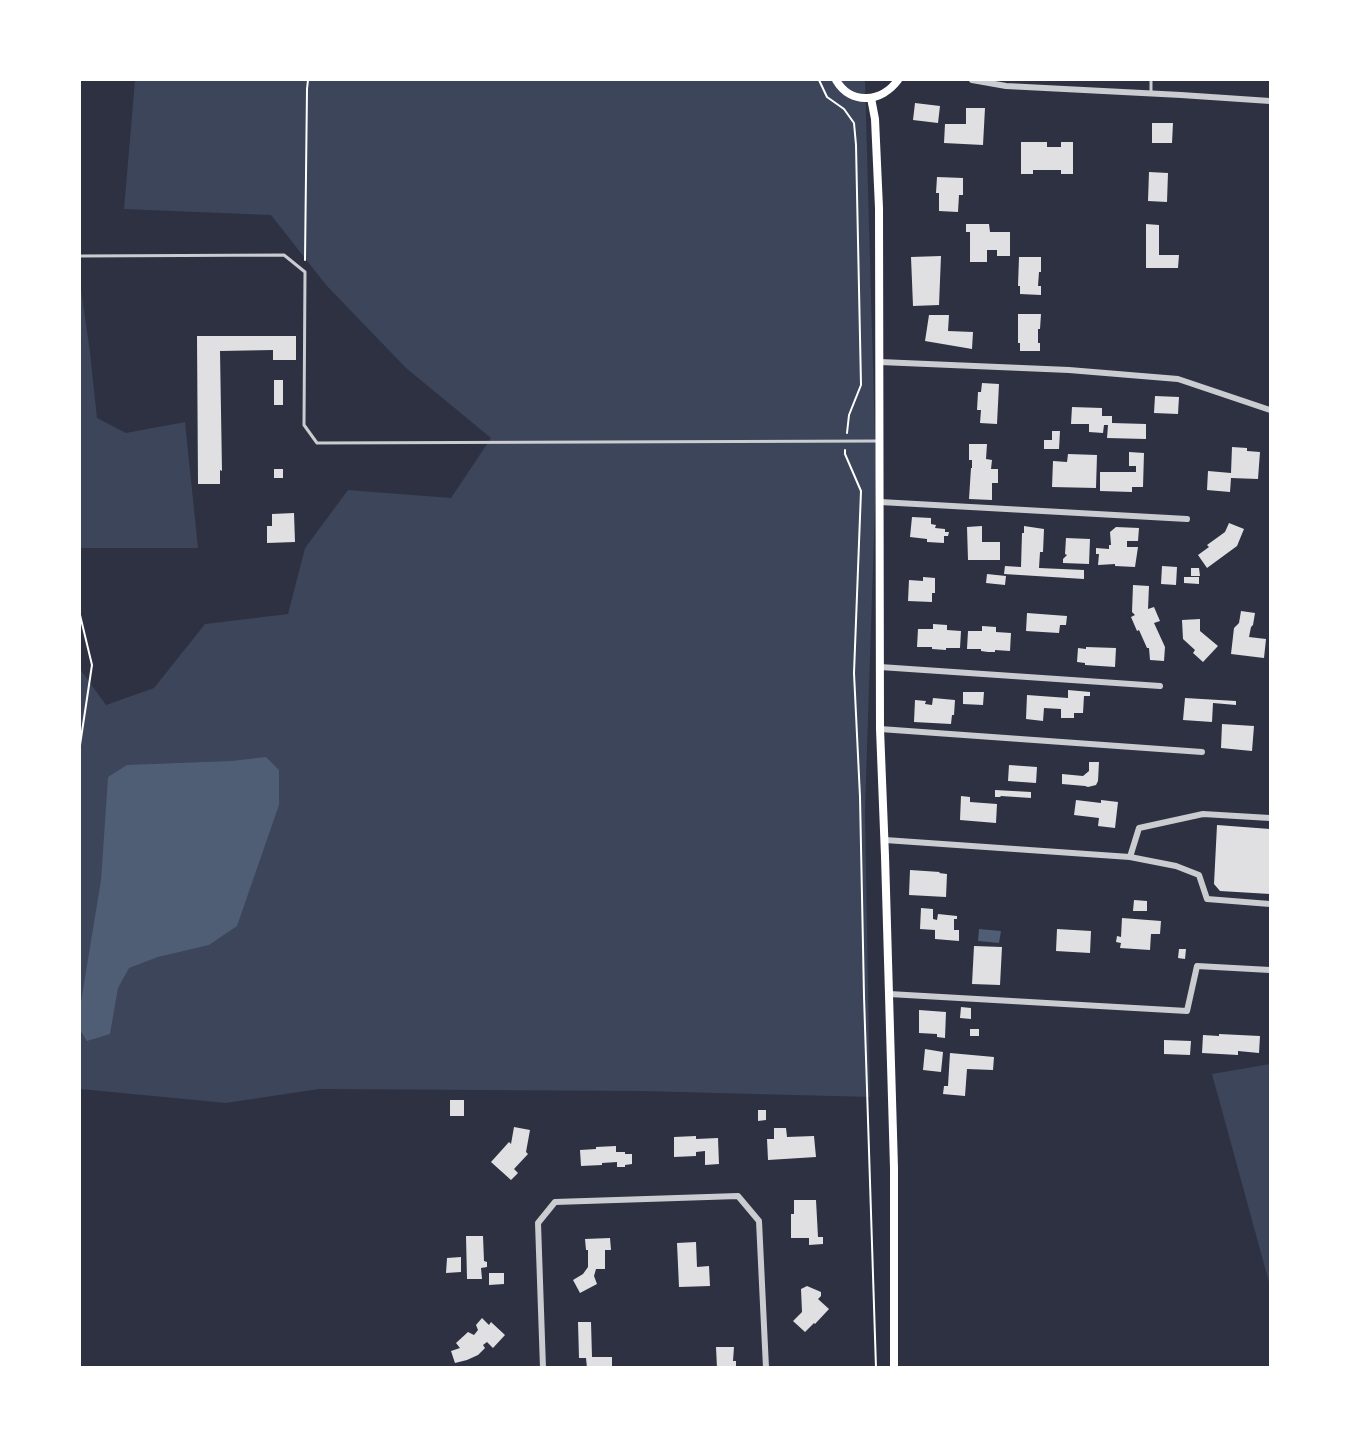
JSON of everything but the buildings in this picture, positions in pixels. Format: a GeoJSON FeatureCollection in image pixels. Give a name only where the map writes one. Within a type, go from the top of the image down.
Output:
{"type":"FeatureCollection","features":[{"type":"Feature","properties":{"kind":"main road"},"geometry":{"type":"LineString","coordinates":[[836,80],[848,93],[871,98],[882,95],[898,80]]}},
{"type":"Feature","properties":{"kind":"main road"},"geometry":{"type":"LineString","coordinates":[[871,98],[875,119],[879,208],[880,729],[894,1168],[894,1368]]}},
{"type":"Feature","properties":{"kind":"street"},"geometry":{"type":"LineString","coordinates":[[972,80],[1006,86],[1270,101]]}},
{"type":"Feature","properties":{"kind":"street"},"geometry":{"type":"LineString","coordinates":[[880,362],[1069,370],[1179,379],[1270,410]]}},
{"type":"Feature","properties":{"kind":"street"},"geometry":{"type":"LineString","coordinates":[[880,502],[1187,519]]}},
{"type":"Feature","properties":{"kind":"street"},"geometry":{"type":"LineString","coordinates":[[880,667],[1160,686]]}},
{"type":"Feature","properties":{"kind":"street"},"geometry":{"type":"LineString","coordinates":[[880,729],[1202,752]]}},
{"type":"Feature","properties":{"kind":"street"},"geometry":{"type":"LineString","coordinates":[[1130,857],[1140,828],[1203,814],[1270,818]]}},
{"type":"Feature","properties":{"kind":"street"},"geometry":{"type":"LineString","coordinates":[[885,840],[1130,857],[1176,866],[1199,875],[1207,899],[1270,904]]}},
{"type":"Feature","properties":{"kind":"street"},"geometry":{"type":"LineString","coordinates":[[889,994],[1188,1011],[1197,966],[1270,970]]}},
{"type":"Feature","properties":{"kind":"street"},"geometry":{"type":"LineString","coordinates":[[543,1368],[538,1223],[555,1202],[738,1196],[759,1221],[766,1368]]}},
{"type":"Feature","properties":{"kind":"lane"},"geometry":{"type":"LineString","coordinates":[[1151,80],[1151,94]]}},
{"type":"Feature","properties":{"kind":"lane"},"geometry":{"type":"LineString","coordinates":[[80,256],[284,255],[304,272],[304,425],[317,443],[880,441]]}},
{"type":"Feature","properties":{"kind":"path"},"geometry":{"type":"LineString","coordinates":[[304,272],[308,80]]}},
{"type":"Feature","properties":{"kind":"path"},"geometry":{"type":"LineString","coordinates":[[819,80],[826,97],[844,109],[854,123],[856,145],[861,385],[849,415],[847,435]]}},
{"type":"Feature","properties":{"kind":"path"},"geometry":{"type":"LineString","coordinates":[[846,444],[845,454],[861,491],[854,673],[860,797],[876,1368]]}},
{"type":"Feature","properties":{"kind":"path"},"geometry":{"type":"LineString","coordinates":[[80,615],[92,665],[80,746]]}},
{"type":"Feature","properties":{"kind":"shaded area"},"geometry":{"type":"Polygon","coordinates":[[[135,80],[865,80],[876,475],[865,811],[870,1097],[640,1091],[319,1089],[226,1103],[80,1089],[80,669],[106,705],[154,688],[205,624],[288,614],[305,548],[348,490],[451,498],[491,438],[406,368],[326,285],[271,215],[124,209],[135,80]]]}},
{"type":"Feature","properties":{"kind":"shaded area"},"geometry":{"type":"Polygon","coordinates":[[[80,283],[97,418],[126,433],[185,422],[198,548],[80,548],[80,283]]]}},
{"type":"Feature","properties":{"kind":"shaded area"},"geometry":{"type":"Polygon","coordinates":[[[266,757],[279,770],[279,805],[237,926],[209,945],[158,957],[129,968],[118,988],[110,1034],[87,1041],[80,1030],[80,1008],[101,880],[108,777],[127,765],[231,761],[266,757]]]}},
{"type":"Feature","properties":{"kind":"shaded area"},"geometry":{"type":"Polygon","coordinates":[[[979,929],[1001,931],[999,943],[978,941],[979,929]]]}},
{"type":"Feature","properties":{"kind":"shaded area"},"geometry":{"type":"Polygon","coordinates":[[[1270,1064],[1270,1286],[1212,1074],[1270,1064]]]}}]}
